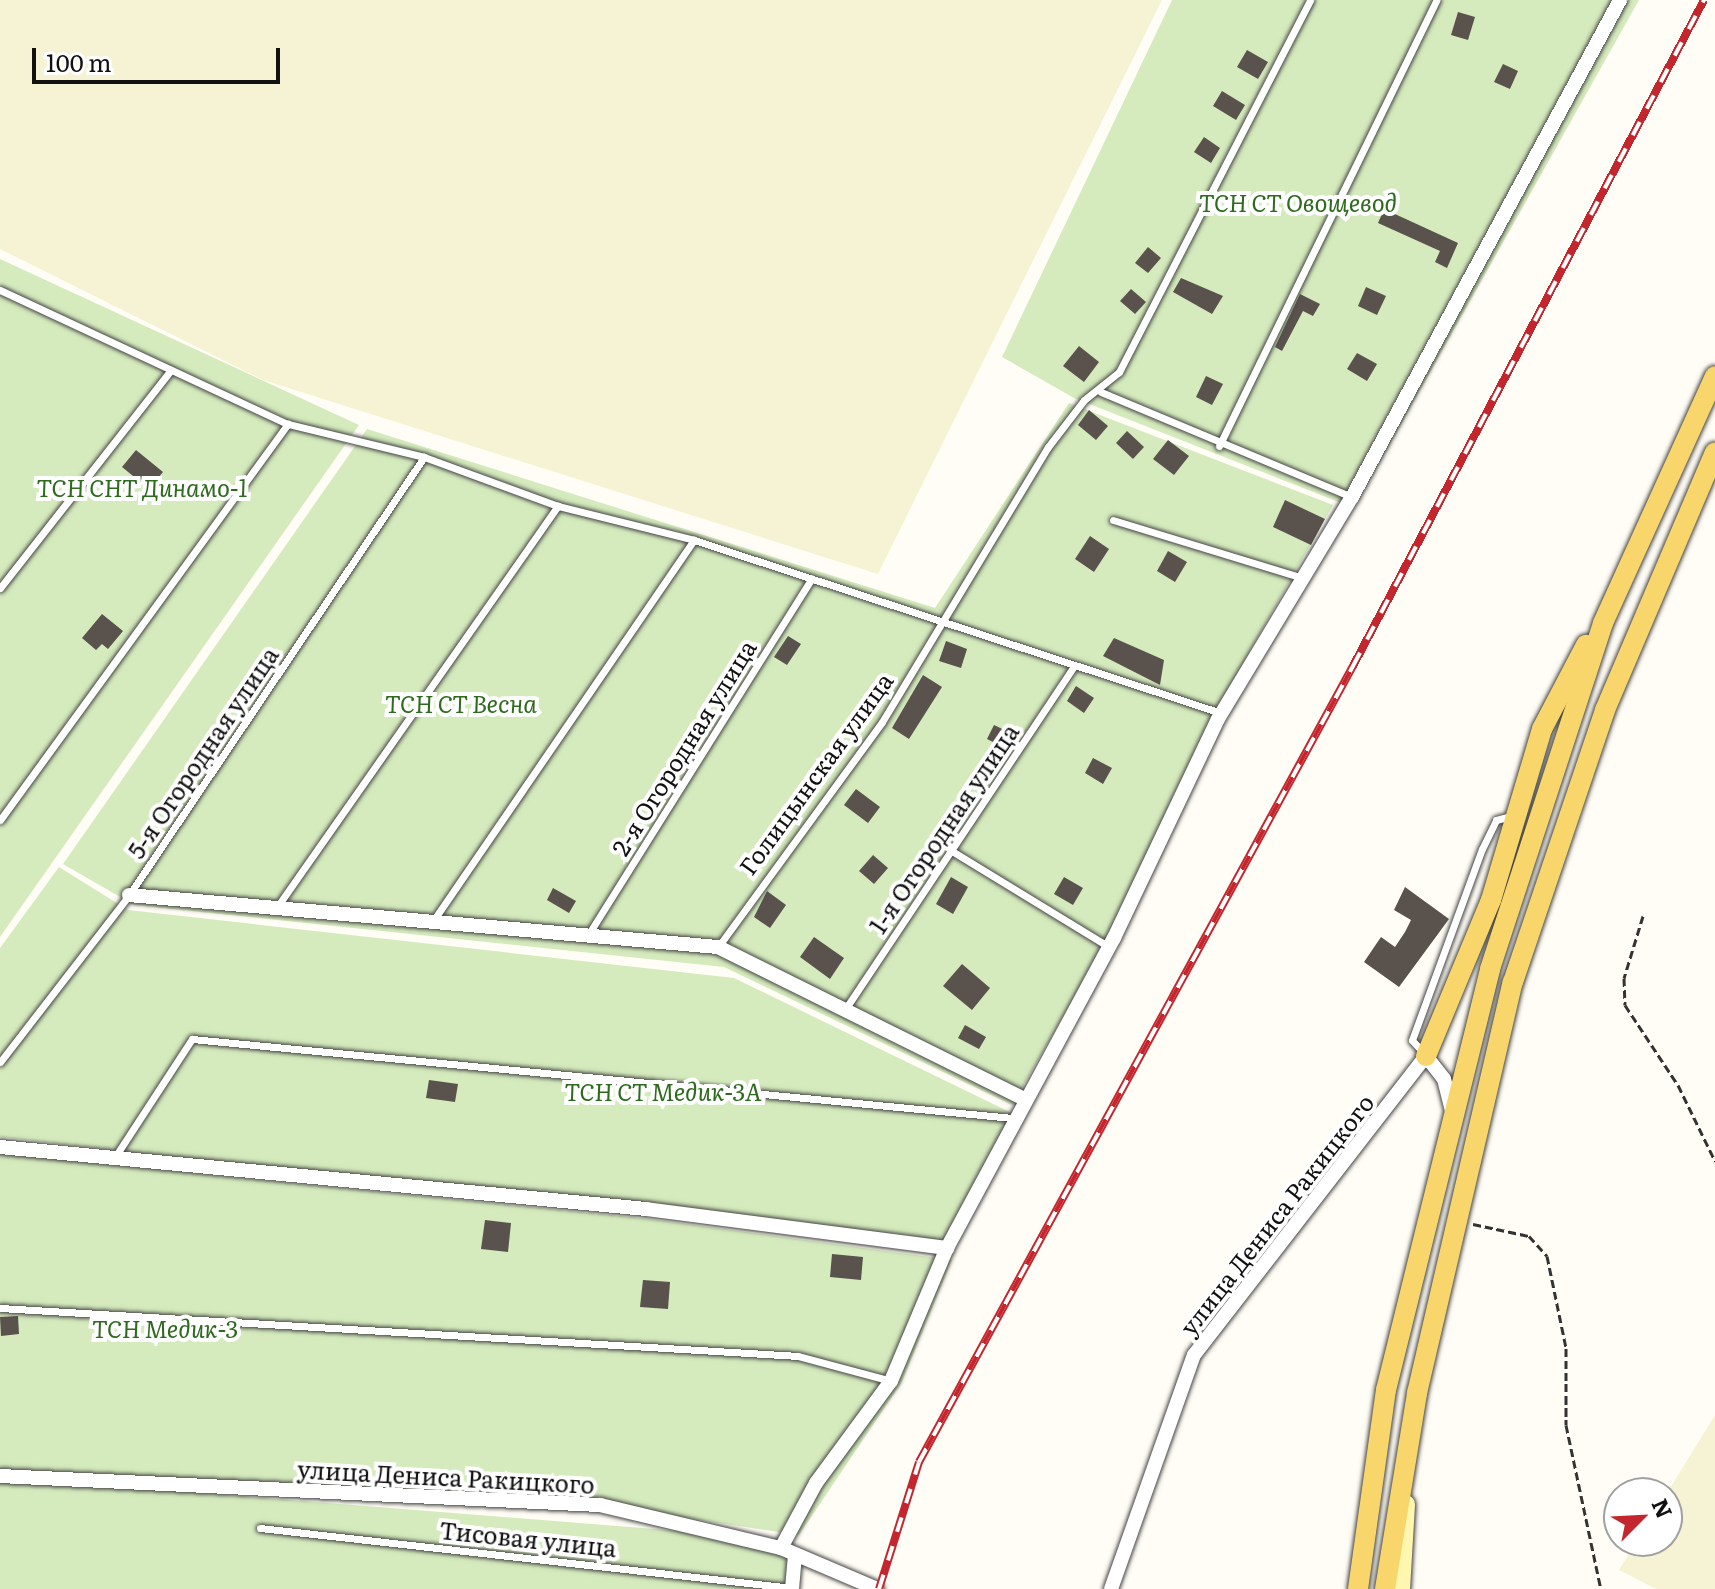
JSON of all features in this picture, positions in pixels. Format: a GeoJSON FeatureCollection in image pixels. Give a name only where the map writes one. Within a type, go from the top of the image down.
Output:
{"type":"FeatureCollection","features":[{"type":"Feature","properties":{"kind":"main road"},"geometry":{"type":"LineString","coordinates":[[1426,1056],[1491,900],[1542,729],[1603,623],[1715,376]]}},
{"type":"Feature","properties":{"kind":"main road"},"geometry":{"type":"LineString","coordinates":[[1385,1589],[1407,1452],[1456,1220],[1513,982],[1565,823],[1715,452]]}},
{"type":"Feature","properties":{"kind":"main road"},"geometry":{"type":"LineString","coordinates":[[1358,1589],[1386,1390],[1490,969],[1603,623]]}},
{"type":"Feature","properties":{"kind":"main road"},"geometry":{"type":"LineString","coordinates":[[1401,1589],[1407,1452]]}},
{"type":"Feature","properties":{"kind":"street"},"geometry":{"type":"LineString","coordinates":[[781,1548],[816,1483],[891,1381],[947,1248],[1022,1098],[1109,947],[1221,713],[1352,497],[1620,0]]}},
{"type":"Feature","properties":{"kind":"street"},"geometry":{"type":"LineString","coordinates":[[129,895],[718,947],[843,1013],[1022,1098]]}},
{"type":"Feature","properties":{"kind":"street"},"geometry":{"type":"LineString","coordinates":[[1426,1056],[1444,1079],[1453,1115]]}},
{"type":"Feature","properties":{"kind":"street","name":"улица Дениса Ракицкого"},"geometry":{"type":"LineString","coordinates":[[1111,1589],[1194,1355],[1426,1056]]}},
{"type":"Feature","properties":{"kind":"street"},"geometry":{"type":"LineString","coordinates":[[0,1147],[646,1209],[947,1248]]}},
{"type":"Feature","properties":{"kind":"street","name":"улица Дениса Ракицкого"},"geometry":{"type":"LineString","coordinates":[[0,1476],[600,1505],[781,1548],[877,1589]]}},
{"type":"Feature","properties":{"kind":"street"},"geometry":{"type":"LineString","coordinates":[[792,1588],[795,1556]]}},
{"type":"Feature","properties":{"kind":"lane"},"geometry":{"type":"LineString","coordinates":[[1310,0],[1190,245],[1101,392],[1219,446],[1352,497]]}},
{"type":"Feature","properties":{"kind":"lane"},"geometry":{"type":"LineString","coordinates":[[1219,446],[1437,0]]}},
{"type":"Feature","properties":{"kind":"lane"},"geometry":{"type":"LineString","coordinates":[[0,290],[288,424],[424,457],[558,506],[694,540],[1221,713]]}},
{"type":"Feature","properties":{"kind":"lane"},"geometry":{"type":"LineString","coordinates":[[0,588],[171,370]]}},
{"type":"Feature","properties":{"kind":"lane","name":"Голицынская улица"},"geometry":{"type":"LineString","coordinates":[[718,947],[882,722],[1048,447],[1084,400],[1101,392]]}},
{"type":"Feature","properties":{"kind":"lane"},"geometry":{"type":"LineString","coordinates":[[0,820],[288,424]]}},
{"type":"Feature","properties":{"kind":"lane","name":"5-я Огородная улица"},"geometry":{"type":"LineString","coordinates":[[0,1062],[129,895],[424,457]]}},
{"type":"Feature","properties":{"kind":"lane"},"geometry":{"type":"LineString","coordinates":[[277,908],[558,506]]}},
{"type":"Feature","properties":{"kind":"lane"},"geometry":{"type":"LineString","coordinates":[[1113,520],[1303,578]]}},
{"type":"Feature","properties":{"kind":"lane"},"geometry":{"type":"LineString","coordinates":[[432,923],[694,540]]}},
{"type":"Feature","properties":{"kind":"lane","name":"2-я Огородная улица"},"geometry":{"type":"LineString","coordinates":[[587,937],[812,578]]}},
{"type":"Feature","properties":{"kind":"lane","name":"1-я Огородная улица"},"geometry":{"type":"LineString","coordinates":[[843,1013],[1075,665]]}},
{"type":"Feature","properties":{"kind":"lane"},"geometry":{"type":"LineString","coordinates":[[952,851],[1109,947]]}},
{"type":"Feature","properties":{"kind":"lane"},"geometry":{"type":"LineString","coordinates":[[113,1159],[192,1039],[1012,1118]]}},
{"type":"Feature","properties":{"kind":"lane"},"geometry":{"type":"LineString","coordinates":[[0,1308],[798,1356],[891,1381]]}},
{"type":"Feature","properties":{"kind":"lane","name":"Тисовая улица"},"geometry":{"type":"LineString","coordinates":[[260,1528],[792,1588]]}},
{"type":"Feature","properties":{"kind":"path"},"geometry":{"type":"LineString","coordinates":[[1643,916],[1624,978],[1625,1005],[1678,1085],[1715,1161]]}},
{"type":"Feature","properties":{"kind":"path"},"geometry":{"type":"LineString","coordinates":[[1456,1220],[1529,1236],[1547,1256],[1566,1348],[1566,1425],[1601,1589]]}},
{"type":"Feature","properties":{"kind":"shaded area"},"geometry":{"type":"Polygon","coordinates":[[[0,0],[1162,0],[878,574],[263,380],[0,249],[0,0]]]}},
{"type":"Feature","properties":{"kind":"shaded area"},"geometry":{"type":"Polygon","coordinates":[[[1715,1415],[1715,1589],[1656,1589],[1619,1570],[1627,1557],[1683,1557],[1683,1477],[1677,1477],[1715,1415]]]}},
{"type":"Feature","properties":{"kind":"green space","name":"ТСН СТ Овощевод"},"geometry":{"type":"Polygon","coordinates":[[[1172,0],[1639,0],[1354,508],[1074,398],[1002,357],[1172,0]]]}},
{"type":"Feature","properties":{"kind":"green space","name":"ТСН СНТ Динамо-1"},"geometry":{"type":"Polygon","coordinates":[[[0,259],[359,425],[0,937],[0,259]]]}},
{"type":"Feature","properties":{"kind":"green space","name":"ТСН СТ Весна"},"geometry":{"type":"Polygon","coordinates":[[[1069,403],[1333,505],[1206,728],[1099,954],[1012,1105],[724,967],[134,905],[63,864],[367,429],[935,608],[1069,403]]]}},
{"type":"Feature","properties":{"kind":"green space","name":"ТСН СТ Медик-3А"},"geometry":{"type":"Polygon","coordinates":[[[59,867],[128,910],[734,978],[1020,1117],[954,1248],[0,1137],[0,948],[59,867]]]}},
{"type":"Feature","properties":{"kind":"green space","name":"ТСН Медик-3"},"geometry":{"type":"Polygon","coordinates":[[[0,1154],[650,1219],[952,1260],[902,1382],[799,1535],[599,1505],[0,1476],[0,1154]]]}},
{"type":"Feature","properties":{"kind":"green space"},"geometry":{"type":"Polygon","coordinates":[[[0,1477],[793,1540],[788,1589],[0,1589],[0,1477]]]}},
{"type":"Feature","properties":{"kind":"building"},"geometry":{"type":"Polygon","coordinates":[[[1458,12],[1475,17],[1468,40],[1451,35],[1458,12]]]}},
{"type":"Feature","properties":{"kind":"building"},"geometry":{"type":"Polygon","coordinates":[[[1247,50],[1268,62],[1258,79],[1237,67],[1247,50]]]}},
{"type":"Feature","properties":{"kind":"building"},"geometry":{"type":"Polygon","coordinates":[[[1503,64],[1518,71],[1510,89],[1494,82],[1503,64]]]}},
{"type":"Feature","properties":{"kind":"building"},"geometry":{"type":"Polygon","coordinates":[[[1222,91],[1245,105],[1236,120],[1213,106],[1222,91]]]}},
{"type":"Feature","properties":{"kind":"building"},"geometry":{"type":"Polygon","coordinates":[[[1204,137],[1220,148],[1211,163],[1194,152],[1204,137]]]}},
{"type":"Feature","properties":{"kind":"building"},"geometry":{"type":"Polygon","coordinates":[[[1384,209],[1458,243],[1447,268],[1435,262],[1440,251],[1378,223],[1384,209]]]}},
{"type":"Feature","properties":{"kind":"building"},"geometry":{"type":"Polygon","coordinates":[[[1148,247],[1161,258],[1148,273],[1135,263],[1148,247]]]}},
{"type":"Feature","properties":{"kind":"building"},"geometry":{"type":"Polygon","coordinates":[[[1181,278],[1223,296],[1212,314],[1173,292],[1181,278]]]}},
{"type":"Feature","properties":{"kind":"building"},"geometry":{"type":"Polygon","coordinates":[[[1366,287],[1386,296],[1377,315],[1358,306],[1366,287]]]}},
{"type":"Feature","properties":{"kind":"building"},"geometry":{"type":"Polygon","coordinates":[[[1131,289],[1146,302],[1135,314],[1120,301],[1131,289]]]}},
{"type":"Feature","properties":{"kind":"building"},"geometry":{"type":"Polygon","coordinates":[[[1300,294],[1320,304],[1313,316],[1303,311],[1282,351],[1275,347],[1300,294]]]}},
{"type":"Feature","properties":{"kind":"building"},"geometry":{"type":"Polygon","coordinates":[[[1079,346],[1099,362],[1084,382],[1063,366],[1079,346]]]}},
{"type":"Feature","properties":{"kind":"building"},"geometry":{"type":"Polygon","coordinates":[[[1357,353],[1377,364],[1367,381],[1347,369],[1357,353]]]}},
{"type":"Feature","properties":{"kind":"building"},"geometry":{"type":"Polygon","coordinates":[[[1206,376],[1223,384],[1212,405],[1196,397],[1206,376]]]}},
{"type":"Feature","properties":{"kind":"building"},"geometry":{"type":"Polygon","coordinates":[[[1089,410],[1108,426],[1096,440],[1078,425],[1089,410]]]}},
{"type":"Feature","properties":{"kind":"building"},"geometry":{"type":"Polygon","coordinates":[[[1127,431],[1144,447],[1133,459],[1116,443],[1127,431]]]}},
{"type":"Feature","properties":{"kind":"building"},"geometry":{"type":"Polygon","coordinates":[[[1168,440],[1189,456],[1174,475],[1153,459],[1168,440]]]}},
{"type":"Feature","properties":{"kind":"building"},"geometry":{"type":"Polygon","coordinates":[[[136,450],[163,472],[149,489],[122,467],[136,450]]]}},
{"type":"Feature","properties":{"kind":"building"},"geometry":{"type":"Polygon","coordinates":[[[1285,500],[1325,519],[1311,545],[1273,527],[1285,500]]]}},
{"type":"Feature","properties":{"kind":"building"},"geometry":{"type":"Polygon","coordinates":[[[1090,536],[1109,549],[1094,572],[1075,559],[1090,536]]]}},
{"type":"Feature","properties":{"kind":"building"},"geometry":{"type":"Polygon","coordinates":[[[1168,551],[1187,562],[1175,582],[1157,571],[1168,551]]]}},
{"type":"Feature","properties":{"kind":"building"},"geometry":{"type":"Polygon","coordinates":[[[102,614],[123,631],[108,649],[102,644],[96,650],[82,638],[102,614]]]}},
{"type":"Feature","properties":{"kind":"building"},"geometry":{"type":"Polygon","coordinates":[[[788,636],[801,644],[787,665],[774,657],[788,636]]]}},
{"type":"Feature","properties":{"kind":"building"},"geometry":{"type":"Polygon","coordinates":[[[1114,638],[1164,660],[1160,685],[1103,656],[1114,638]]]}},
{"type":"Feature","properties":{"kind":"building"},"geometry":{"type":"Polygon","coordinates":[[[946,641],[967,649],[961,668],[939,661],[946,641]]]}},
{"type":"Feature","properties":{"kind":"building"},"geometry":{"type":"Polygon","coordinates":[[[923,675],[942,687],[909,739],[892,728],[923,675]]]}},
{"type":"Feature","properties":{"kind":"building"},"geometry":{"type":"Polygon","coordinates":[[[1076,686],[1094,698],[1084,713],[1067,701],[1076,686]]]}},
{"type":"Feature","properties":{"kind":"building"},"geometry":{"type":"Polygon","coordinates":[[[994,725],[1015,735],[1007,749],[987,739],[994,725]]]}},
{"type":"Feature","properties":{"kind":"building"},"geometry":{"type":"Polygon","coordinates":[[[1093,758],[1112,768],[1103,784],[1085,773],[1093,758]]]}},
{"type":"Feature","properties":{"kind":"building"},"geometry":{"type":"Polygon","coordinates":[[[856,789],[880,807],[868,823],[844,805],[856,789]]]}},
{"type":"Feature","properties":{"kind":"building"},"geometry":{"type":"Polygon","coordinates":[[[873,855],[888,868],[874,884],[859,871],[873,855]]]}},
{"type":"Feature","properties":{"kind":"building"},"geometry":{"type":"Polygon","coordinates":[[[951,877],[968,887],[953,914],[936,904],[951,877]]]}},
{"type":"Feature","properties":{"kind":"building"},"geometry":{"type":"Polygon","coordinates":[[[1064,877],[1083,888],[1073,905],[1054,894],[1064,877]]]}},
{"type":"Feature","properties":{"kind":"building"},"geometry":{"type":"Polygon","coordinates":[[[1405,887],[1449,919],[1399,987],[1364,962],[1381,937],[1395,947],[1405,932],[1411,920],[1394,910],[1405,887]]]}},
{"type":"Feature","properties":{"kind":"building"},"geometry":{"type":"Polygon","coordinates":[[[553,888],[576,901],[569,913],[547,900],[553,888]]]}},
{"type":"Feature","properties":{"kind":"building"},"geometry":{"type":"Polygon","coordinates":[[[767,891],[786,905],[770,928],[754,917],[767,891]]]}},
{"type":"Feature","properties":{"kind":"building"},"geometry":{"type":"Polygon","coordinates":[[[814,937],[844,958],[830,979],[800,957],[814,937]]]}},
{"type":"Feature","properties":{"kind":"building"},"geometry":{"type":"Polygon","coordinates":[[[962,964],[990,988],[972,1010],[943,986],[962,964]]]}},
{"type":"Feature","properties":{"kind":"building"},"geometry":{"type":"Polygon","coordinates":[[[965,1025],[986,1037],[979,1049],[958,1038],[965,1025]]]}},
{"type":"Feature","properties":{"kind":"building"},"geometry":{"type":"Polygon","coordinates":[[[429,1080],[458,1084],[455,1102],[426,1098],[429,1080]]]}},
{"type":"Feature","properties":{"kind":"building"},"geometry":{"type":"Polygon","coordinates":[[[485,1220],[511,1223],[508,1252],[481,1249],[485,1220]]]}},
{"type":"Feature","properties":{"kind":"building"},"geometry":{"type":"Polygon","coordinates":[[[832,1254],[863,1257],[861,1280],[830,1277],[832,1254]]]}},
{"type":"Feature","properties":{"kind":"building"},"geometry":{"type":"Polygon","coordinates":[[[643,1280],[670,1282],[668,1309],[640,1307],[643,1280]]]}},
{"type":"Feature","properties":{"kind":"building"},"geometry":{"type":"Polygon","coordinates":[[[18,1316],[19,1334],[1,1336],[0,1317],[18,1316]]]}},
{"type":"Feature","properties":{"kind":"railway"},"geometry":{"type":"LineString","coordinates":[[879,1589],[919,1462],[1353,666],[1704,0]]}}]}
